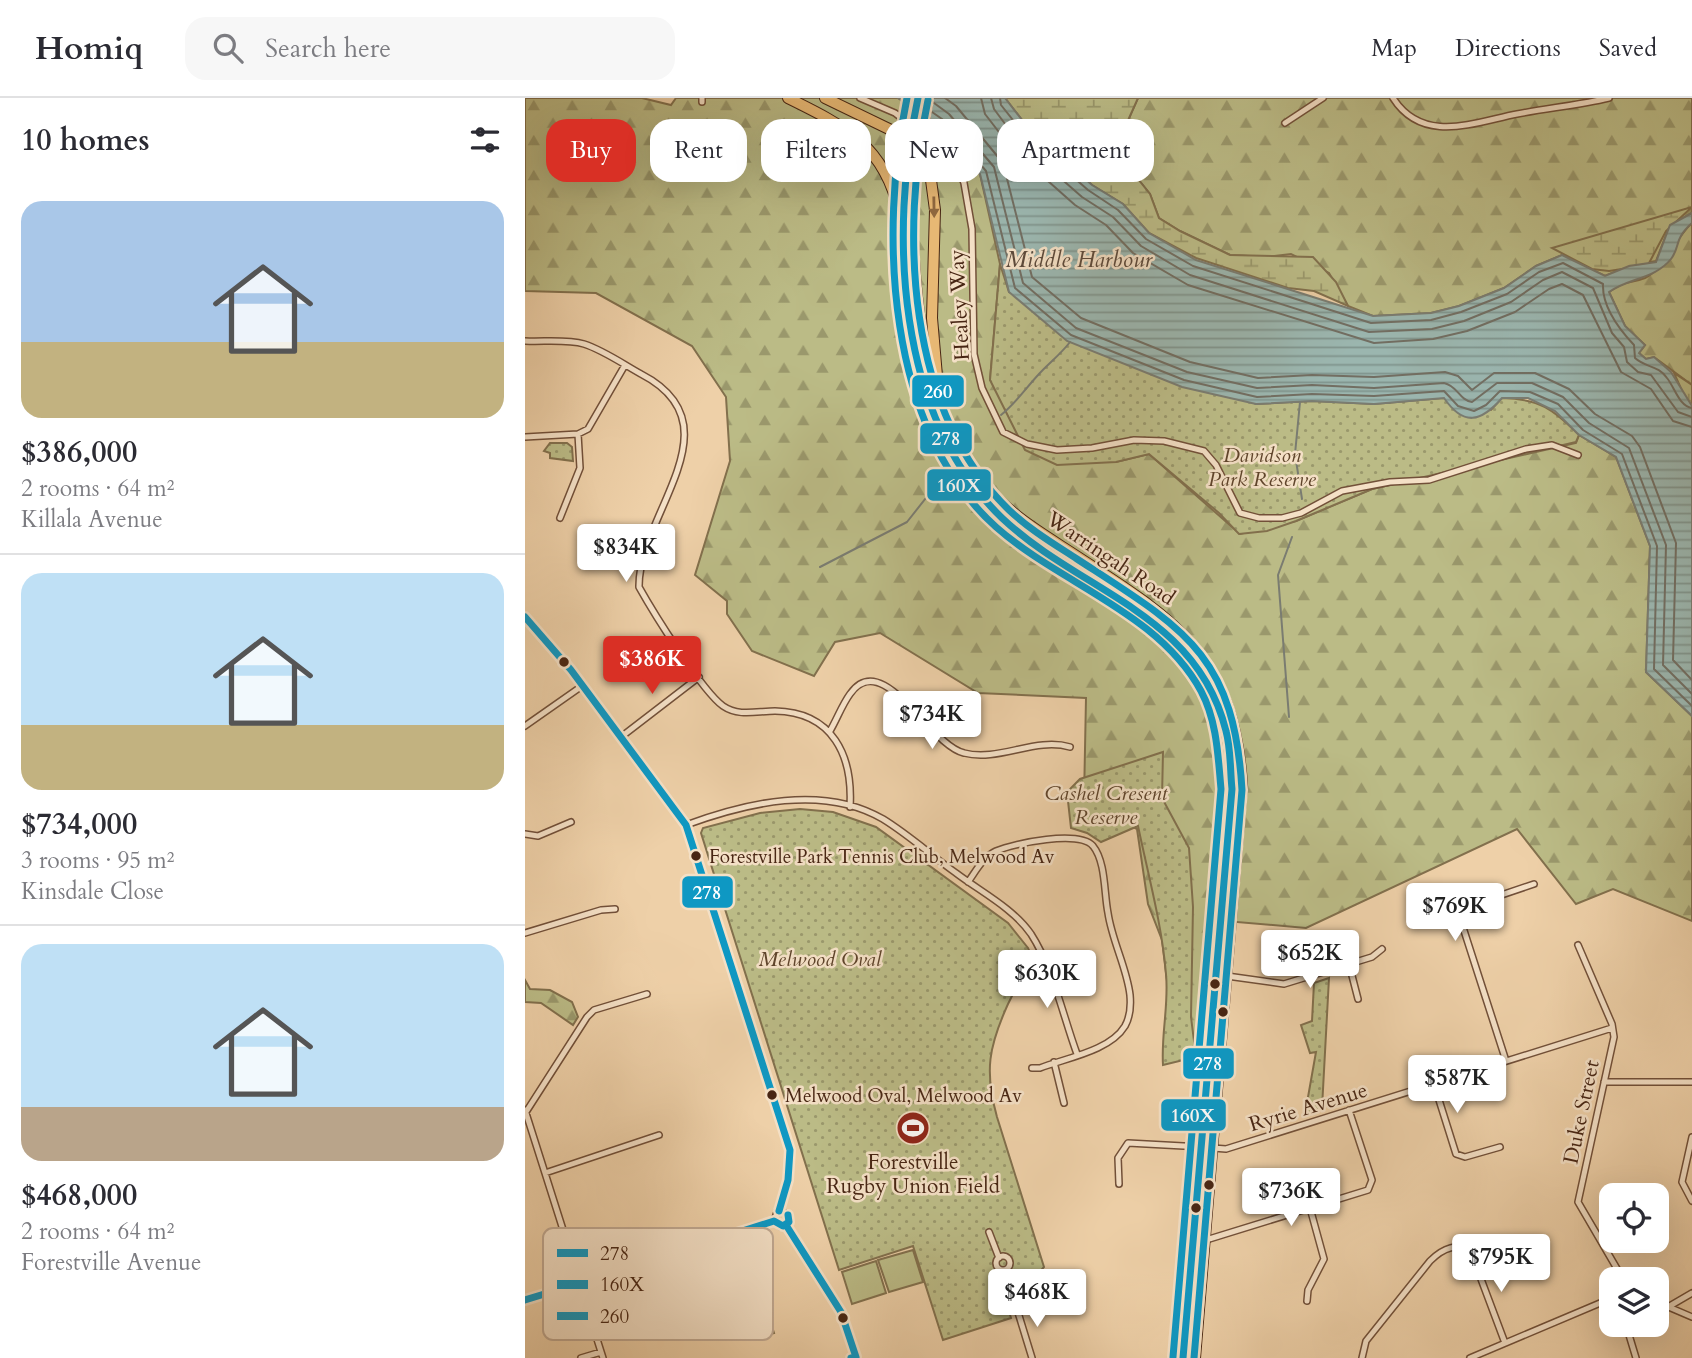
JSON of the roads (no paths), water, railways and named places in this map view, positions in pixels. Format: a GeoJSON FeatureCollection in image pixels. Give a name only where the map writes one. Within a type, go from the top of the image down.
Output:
{"type":"FeatureCollection","features":[{"type":"Feature","properties":{"kind":"highway"},"geometry":{"type":"LineString","coordinates":[[787,98],[852,134],[881,162],[895,191],[904,237]]}},
{"type":"Feature","properties":{"kind":"highway"},"geometry":{"type":"LineString","coordinates":[[825,98],[889,129],[913,152],[931,180],[935,210],[932,318],[940,401]]}},
{"type":"Feature","properties":{"kind":"highway","name":"Warringah Road"},"geometry":{"type":"LineString","coordinates":[[918,98],[908,140],[904,237],[908,296],[919,369],[946,446],[964,475],[1000,516],[1021,533],[1171,633],[1186,648],[1213,692],[1226,729],[1232,771],[1183,1358]]}},
{"type":"Feature","properties":{"kind":"highway","name":"Warringah Road"},"geometry":{"type":"LineString","coordinates":[[928,98],[908,188],[917,297],[923,342],[940,401],[968,461],[1006,507],[1028,525],[1162,612],[1199,651],[1223,692],[1238,740],[1242,785],[1195,1358]]}},
{"type":"Feature","properties":{"kind":"highway"},"geometry":{"type":"LineString","coordinates":[[1216,974],[1227,976]]}},
{"type":"Feature","properties":{"kind":"highway"},"geometry":{"type":"LineString","coordinates":[[1202,1147],[1213,1148]]}},
{"type":"Feature","properties":{"kind":"street","name":"Healey Way"},"geometry":{"type":"LineString","coordinates":[[860,98],[895,113],[953,158],[964,183],[972,229],[974,354],[982,388],[1003,432],[1027,444],[1057,450],[1092,448],[1134,440],[1188,445],[1204,451],[1216,465],[1240,513],[1259,518],[1282,519],[1301,513],[1342,491],[1390,482],[1429,480],[1552,444],[1578,455]]}},
{"type":"Feature","properties":{"kind":"street"},"geometry":{"type":"LineString","coordinates":[[1285,123],[1323,98]]}},
{"type":"Feature","properties":{"kind":"street"},"geometry":{"type":"LineString","coordinates":[[1393,98],[1401,110],[1415,121],[1465,128],[1518,114],[1609,98]]}},
{"type":"Feature","properties":{"kind":"street"},"geometry":{"type":"LineString","coordinates":[[525,341],[583,344],[659,383],[672,394],[682,410],[685,428],[683,448],[661,517],[639,571],[639,587],[713,696],[731,710],[789,712],[815,722],[829,732],[848,763],[851,781],[849,807]]}},
{"type":"Feature","properties":{"kind":"street"},"geometry":{"type":"LineString","coordinates":[[525,437],[578,434],[595,420],[625,365]]}},
{"type":"Feature","properties":{"kind":"street"},"geometry":{"type":"LineString","coordinates":[[560,518],[580,468],[578,434]]}},
{"type":"Feature","properties":{"kind":"street"},"geometry":{"type":"LineString","coordinates":[[526,619],[582,686],[686,825],[790,1150],[788,1180],[779,1211],[774,1221],[752,1228]]}},
{"type":"Feature","properties":{"kind":"street"},"geometry":{"type":"LineString","coordinates":[[621,737],[699,677]]}},
{"type":"Feature","properties":{"kind":"street"},"geometry":{"type":"LineString","coordinates":[[829,732],[851,692],[862,683],[878,681],[891,686],[937,738],[964,753],[982,755],[1057,743],[1070,747]]}},
{"type":"Feature","properties":{"kind":"street"},"geometry":{"type":"LineString","coordinates":[[525,726],[582,686]]}},
{"type":"Feature","properties":{"kind":"street"},"geometry":{"type":"LineString","coordinates":[[686,825],[755,804],[799,799],[849,807],[882,818],[1012,913],[1030,934],[1042,957],[1077,1054]]}},
{"type":"Feature","properties":{"kind":"street"},"geometry":{"type":"LineString","coordinates":[[525,834],[538,836],[571,822]]}},
{"type":"Feature","properties":{"kind":"street"},"geometry":{"type":"LineString","coordinates":[[968,882],[985,858],[997,850],[1067,836],[1080,838],[1092,845],[1099,858],[1108,917],[1130,994],[1130,1011],[1126,1025],[1108,1043],[1032,1068]]}},
{"type":"Feature","properties":{"kind":"street"},"geometry":{"type":"LineString","coordinates":[[1506,1061],[1459,915],[1463,908],[1534,884]]}},
{"type":"Feature","properties":{"kind":"street"},"geometry":{"type":"LineString","coordinates":[[525,933],[601,910],[615,909]]}},
{"type":"Feature","properties":{"kind":"street","name":"Duke Street"},"geometry":{"type":"LineString","coordinates":[[1577,945],[1614,1037],[1578,1202],[1616,1267]]}},
{"type":"Feature","properties":{"kind":"street"},"geometry":{"type":"LineString","coordinates":[[1227,976],[1284,985],[1372,957],[1382,949]]}},
{"type":"Feature","properties":{"kind":"street"},"geometry":{"type":"LineString","coordinates":[[1349,964],[1358,999]]}},
{"type":"Feature","properties":{"kind":"street"},"geometry":{"type":"LineString","coordinates":[[562,1228],[525,1111],[594,1010],[647,994]]}},
{"type":"Feature","properties":{"kind":"street","name":"Ryrie Avenue"},"geometry":{"type":"LineString","coordinates":[[1213,1148],[1226,1149],[1612,1028]]}},
{"type":"Feature","properties":{"kind":"street"},"geometry":{"type":"LineString","coordinates":[[1054,1062],[1064,1103]]}},
{"type":"Feature","properties":{"kind":"street"},"geometry":{"type":"LineString","coordinates":[[1604,1082],[1692,1082]]}},
{"type":"Feature","properties":{"kind":"street"},"geometry":{"type":"LineString","coordinates":[[1434,1084],[1456,1154],[1465,1157],[1500,1147]]}},
{"type":"Feature","properties":{"kind":"street"},"geometry":{"type":"LineString","coordinates":[[1206,1240],[1368,1190],[1372,1181],[1349,1110]]}},
{"type":"Feature","properties":{"kind":"street"},"geometry":{"type":"LineString","coordinates":[[525,1135],[533,1134]]}},
{"type":"Feature","properties":{"kind":"street"},"geometry":{"type":"LineString","coordinates":[[545,1173],[659,1135]]}},
{"type":"Feature","properties":{"kind":"street"},"geometry":{"type":"LineString","coordinates":[[1692,1137],[1682,1182],[1692,1201]]}},
{"type":"Feature","properties":{"kind":"street"},"geometry":{"type":"LineString","coordinates":[[1119,1184],[1118,1158],[1128,1143],[1202,1147]]}},
{"type":"Feature","properties":{"kind":"street"},"geometry":{"type":"LineString","coordinates":[[1307,1301],[1308,1290],[1324,1259],[1310,1208]]}},
{"type":"Feature","properties":{"kind":"street"},"geometry":{"type":"LineString","coordinates":[[779,1211],[788,1214],[786,1225],[841,1312],[855,1358]]}},
{"type":"Feature","properties":{"kind":"street"},"geometry":{"type":"LineString","coordinates":[[774,1221],[779,1226],[786,1225]]}},
{"type":"Feature","properties":{"kind":"street"},"geometry":{"type":"LineString","coordinates":[[989,1232],[999,1258],[997,1266],[1005,1270],[1032,1358]]}},
{"type":"Feature","properties":{"kind":"street"},"geometry":{"type":"LineString","coordinates":[[1362,1358],[1366,1341],[1430,1261],[1437,1253],[1457,1246],[1466,1248],[1472,1255],[1505,1343]]}},
{"type":"Feature","properties":{"kind":"street"},"geometry":{"type":"LineString","coordinates":[[999,1258],[1009,1259],[1010,1265],[1005,1270]]}},
{"type":"Feature","properties":{"kind":"street"},"geometry":{"type":"LineString","coordinates":[[1669,1306],[1692,1293]]}},
{"type":"Feature","properties":{"kind":"street"},"geometry":{"type":"LineString","coordinates":[[525,1300],[543,1294]]}},
{"type":"Feature","properties":{"kind":"street"},"geometry":{"type":"LineString","coordinates":[[1471,1358],[1599,1303]]}},
{"type":"Feature","properties":{"kind":"street"},"geometry":{"type":"LineString","coordinates":[[1669,1307],[1692,1317]]}},
{"type":"Feature","properties":{"kind":"street"},"geometry":{"type":"LineString","coordinates":[[1630,1337],[1636,1358]]}},
{"type":"Feature","properties":{"kind":"street"},"geometry":{"type":"LineString","coordinates":[[581,1358],[602,1355]]}},
{"type":"Feature","properties":{"kind":"water","name":"Middle Harbour"},"geometry":{"type":"Polygon","coordinates":[[[898,98],[1005,98],[1021,119],[997,119],[997,182],[1089,182],[1123,204],[1149,233],[1196,260],[1373,316],[1431,313],[1459,306],[1504,288],[1536,266],[1562,255],[1605,276],[1629,266],[1656,262],[1670,225],[1692,213],[1692,223],[1682,234],[1674,254],[1665,266],[1609,292],[1625,326],[1645,345],[1639,353],[1646,359],[1654,357],[1671,372],[1692,406],[1692,716],[1646,672],[1650,546],[1616,457],[1579,435],[1555,411],[1528,398],[1502,398],[1487,412],[1473,418],[1459,414],[1444,398],[1374,404],[1312,401],[1256,404],[1182,387],[1067,341],[1009,292],[982,182],[983,119],[930,119],[898,98]]]}},
{"type":"Feature","properties":{"kind":"waterway"},"geometry":{"type":"LineString","coordinates":[[1001,415],[1070,342]]}},
{"type":"Feature","properties":{"kind":"waterway"},"geometry":{"type":"LineString","coordinates":[[1300,402],[1295,454],[1302,499]]}},
{"type":"Feature","properties":{"kind":"waterway"},"geometry":{"type":"LineString","coordinates":[[820,567],[907,522],[948,470]]}},
{"type":"Feature","properties":{"kind":"waterway"},"geometry":{"type":"LineString","coordinates":[[1289,717],[1278,575],[1292,537]]}},
{"type":"Feature","properties":{"kind":"place","name":"Forestville Park Tennis Club, Melwood Av"},"geometry":{"type":"Point","coordinates":[696,856]}},
{"type":"Feature","properties":{"kind":"place","name":"Melwood Oval, Melwood Av"},"geometry":{"type":"Point","coordinates":[772,1095]}},
{"type":"Feature","properties":{"kind":"place","name":"Forestville Rugby Union Field"},"geometry":{"type":"Point","coordinates":[913,1128]}},
{"type":"Feature","properties":{"kind":"park label","name":"Davidson Park Reserve"},"geometry":{"type":"Point","coordinates":[1262,467]}},
{"type":"Feature","properties":{"kind":"park label","name":"Cashel Cresent Reserve"},"geometry":{"type":"Point","coordinates":[1106,805]}},
{"type":"Feature","properties":{"kind":"park label","name":"Melwood Oval"},"geometry":{"type":"Point","coordinates":[820,959]}}]}
